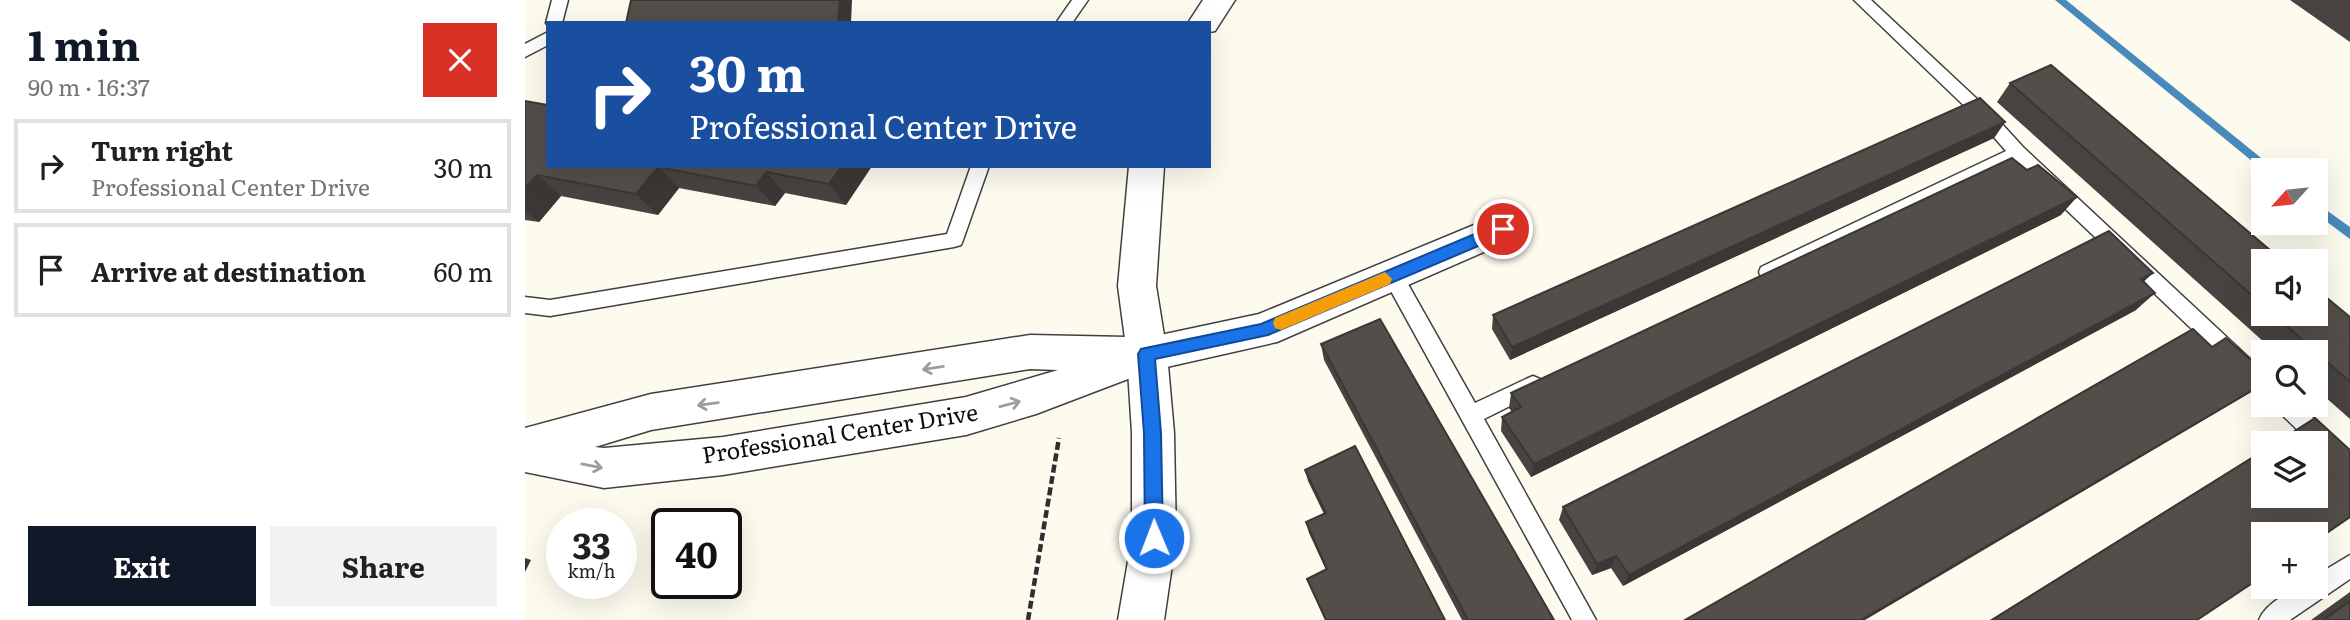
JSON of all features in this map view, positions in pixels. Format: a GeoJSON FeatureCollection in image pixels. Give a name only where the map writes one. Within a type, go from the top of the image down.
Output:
{"type":"FeatureCollection","features":[{"type":"Feature","properties":{"kind":"street"},"geometry":{"type":"LineString","coordinates":[[1205,21],[1219,0]]}},
{"type":"Feature","properties":{"kind":"street"},"geometry":{"type":"LineString","coordinates":[[1141,620],[1154,538],[1153,433],[1147,354],[1137,286],[1147,168]]}},
{"type":"Feature","properties":{"kind":"street","name":"Professional Center Drive"},"geometry":{"type":"LineString","coordinates":[[525,453],[604,468],[736,454],[966,416],[1036,396],[1147,354],[1262,330],[1503,229]]}},
{"type":"Feature","properties":{"kind":"street","name":"Professional Center Drive"},"geometry":{"type":"LineString","coordinates":[[525,447],[651,412],[1030,352],[1147,354]]}},
{"type":"Feature","properties":{"kind":"lane"},"geometry":{"type":"LineString","coordinates":[[555,21],[560,0]]}},
{"type":"Feature","properties":{"kind":"lane"},"geometry":{"type":"LineString","coordinates":[[1065,21],[1080,0]]}},
{"type":"Feature","properties":{"kind":"lane"},"geometry":{"type":"LineString","coordinates":[[1862,0],[1985,116],[2018,153],[2251,373]]}},
{"type":"Feature","properties":{"kind":"lane"},"geometry":{"type":"LineString","coordinates":[[525,51],[546,39]]}},
{"type":"Feature","properties":{"kind":"lane"},"geometry":{"type":"LineString","coordinates":[[1756,278],[2018,153]]}},
{"type":"Feature","properties":{"kind":"lane"},"geometry":{"type":"LineString","coordinates":[[525,305],[550,308],[954,240],[980,168]]}},
{"type":"Feature","properties":{"kind":"lane"},"geometry":{"type":"LineString","coordinates":[[1392,276],[1585,620]]}},
{"type":"Feature","properties":{"kind":"lane"},"geometry":{"type":"LineString","coordinates":[[1471,415],[1545,379]]}},
{"type":"Feature","properties":{"kind":"lane"},"geometry":{"type":"LineString","coordinates":[[2298,417],[2350,466]]}},
{"type":"Feature","properties":{"kind":"lane"},"geometry":{"type":"LineString","coordinates":[[2270,620],[2350,566]]}},
{"type":"Feature","properties":{"kind":"path"},"geometry":{"type":"LineString","coordinates":[[1028,620],[1059,438]]}},
{"type":"Feature","properties":{"kind":"building"},"geometry":{"type":"Polygon","coordinates":[[[631,0],[840,0],[838,21],[626,21],[631,0]]]}},
{"type":"Feature","properties":{"kind":"building"},"geometry":{"type":"Polygon","coordinates":[[[2051,65],[2269,249],[2251,249],[2251,294],[2010,83],[2051,65]]]}},
{"type":"Feature","properties":{"kind":"building"},"geometry":{"type":"Polygon","coordinates":[[[1980,98],[2005,122],[1512,347],[1493,315],[1980,98]]]}},
{"type":"Feature","properties":{"kind":"building"},"geometry":{"type":"Polygon","coordinates":[[[525,101],[546,105],[546,168],[657,168],[636,194],[537,175],[525,188],[525,101]]]}},
{"type":"Feature","properties":{"kind":"building"},"geometry":{"type":"Polygon","coordinates":[[[2012,158],[2027,170],[2038,165],[2077,197],[1534,464],[1502,417],[1521,407],[1511,393],[2012,158]]]}},
{"type":"Feature","properties":{"kind":"building"},"geometry":{"type":"Polygon","coordinates":[[[663,168],[841,168],[829,184],[766,172],[756,186],[663,168]]]}},
{"type":"Feature","properties":{"kind":"building"},"geometry":{"type":"Polygon","coordinates":[[[2109,231],[2153,273],[2141,279],[2155,293],[1629,575],[1616,556],[1597,564],[1563,507],[2109,231]]]}},
{"type":"Feature","properties":{"kind":"building"},"geometry":{"type":"Polygon","coordinates":[[[2328,299],[2350,317],[2350,382],[2328,363],[2328,340],[2303,340],[2287,326],[2328,326],[2328,299]]]}},
{"type":"Feature","properties":{"kind":"building"},"geometry":{"type":"Polygon","coordinates":[[[1380,319],[1554,620],[1468,620],[1321,344],[1380,319]]]}},
{"type":"Feature","properties":{"kind":"building"},"geometry":{"type":"Polygon","coordinates":[[[2193,329],[2212,347],[2226,338],[2251,360],[2251,391],[1861,620],[1685,620],[2193,329]]]}},
{"type":"Feature","properties":{"kind":"building"},"geometry":{"type":"Polygon","coordinates":[[[2315,418],[2350,450],[2350,517],[2328,532],[2328,522],[2251,522],[2251,584],[2197,620],[1992,620],[2251,458],[2251,508],[2328,508],[2328,431],[2295,431],[2315,418]]]}},
{"type":"Feature","properties":{"kind":"building"},"geometry":{"type":"Polygon","coordinates":[[[1355,446],[1445,620],[1326,620],[1307,579],[1327,569],[1306,522],[1326,513],[1305,470],[1355,446]]]}},
{"type":"Feature","properties":{"kind":"building"},"geometry":{"type":"Polygon","coordinates":[[[2350,601],[2350,620],[2323,620],[2350,601]]]}},
{"type":"Feature","properties":{"kind":"waterway"},"geometry":{"type":"LineString","coordinates":[[2060,0],[2256,158]]}},
{"type":"Feature","properties":{"kind":"waterway"},"geometry":{"type":"LineString","coordinates":[[2328,216],[2350,234]]}},
{"type":"Feature","properties":{"kind":"slow traffic"},"geometry":{"type":"LineString","coordinates":[[1281,323],[1385,279]]}},
{"type":"Feature","properties":{"kind":"route"},"geometry":{"type":"LineString","coordinates":[[1154,538],[1153,433],[1147,354],[1262,330],[1503,229]]}}]}
